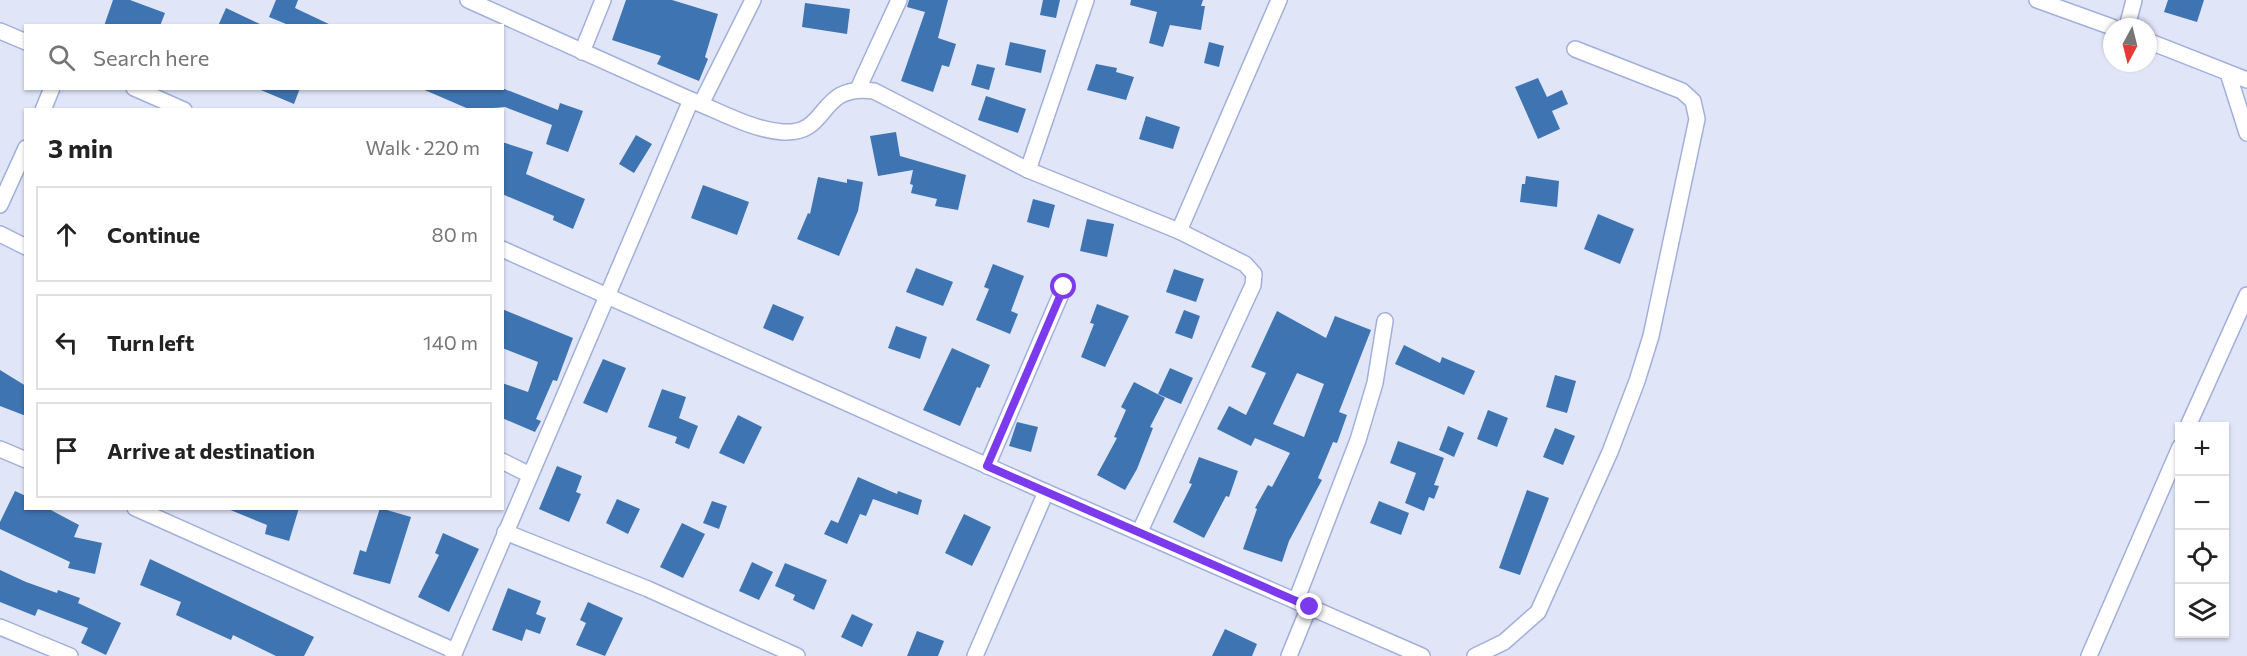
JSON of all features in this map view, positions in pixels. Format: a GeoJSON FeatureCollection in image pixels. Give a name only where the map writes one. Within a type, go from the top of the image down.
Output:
{"type":"FeatureCollection","features":[{"type":"Feature","properties":{"kind":"street"},"geometry":{"type":"LineString","coordinates":[[468,0],[696,102],[762,128],[784,132],[803,128],[817,120],[835,96],[858,89],[888,96],[1029,170],[1179,231],[1245,264],[1254,274],[1253,285],[1140,531]]}},
{"type":"Feature","properties":{"kind":"street"},"geometry":{"type":"LineString","coordinates":[[582,52],[603,0]]}},
{"type":"Feature","properties":{"kind":"street"},"geometry":{"type":"LineString","coordinates":[[139,510],[454,654],[607,297],[696,102],[753,0]]}},
{"type":"Feature","properties":{"kind":"street"},"geometry":{"type":"LineString","coordinates":[[858,89],[898,0]]}},
{"type":"Feature","properties":{"kind":"street"},"geometry":{"type":"LineString","coordinates":[[1029,170],[1086,0]]}},
{"type":"Feature","properties":{"kind":"street"},"geometry":{"type":"LineString","coordinates":[[1179,231],[1279,0]]}},
{"type":"Feature","properties":{"kind":"street"},"geometry":{"type":"LineString","coordinates":[[2037,0],[2103,24]]}},
{"type":"Feature","properties":{"kind":"street"},"geometry":{"type":"LineString","coordinates":[[2129,18],[2134,0]]}},
{"type":"Feature","properties":{"kind":"street"},"geometry":{"type":"LineString","coordinates":[[0,31],[24,41]]}},
{"type":"Feature","properties":{"kind":"street"},"geometry":{"type":"LineString","coordinates":[[2157,45],[2247,80]]}},
{"type":"Feature","properties":{"kind":"street"},"geometry":{"type":"LineString","coordinates":[[1474,656],[1504,642],[1523,628],[1538,612],[1610,452],[1651,336],[1697,120],[1693,101],[1682,91],[1575,49]]}},
{"type":"Feature","properties":{"kind":"street"},"geometry":{"type":"LineString","coordinates":[[2228,73],[2247,133]]}},
{"type":"Feature","properties":{"kind":"street"},"geometry":{"type":"LineString","coordinates":[[44,108],[51,90]]}},
{"type":"Feature","properties":{"kind":"street"},"geometry":{"type":"LineString","coordinates":[[139,90],[179,108]]}},
{"type":"Feature","properties":{"kind":"street"},"geometry":{"type":"LineString","coordinates":[[0,205],[24,152]]}},
{"type":"Feature","properties":{"kind":"street"},"geometry":{"type":"LineString","coordinates":[[0,234],[24,246]]}},
{"type":"Feature","properties":{"kind":"street"},"geometry":{"type":"LineString","coordinates":[[504,250],[987,466],[1422,656]]}},
{"type":"Feature","properties":{"kind":"street"},"geometry":{"type":"LineString","coordinates":[[987,466],[1064,287]]}},
{"type":"Feature","properties":{"kind":"street"},"geometry":{"type":"LineString","coordinates":[[2190,422],[2247,295]]}},
{"type":"Feature","properties":{"kind":"street"},"geometry":{"type":"LineString","coordinates":[[1288,656],[1303,604],[1359,440],[1375,383],[1385,321]]}},
{"type":"Feature","properties":{"kind":"street"},"geometry":{"type":"LineString","coordinates":[[0,449],[24,459]]}},
{"type":"Feature","properties":{"kind":"street"},"geometry":{"type":"LineString","coordinates":[[2089,656],[2175,458]]}},
{"type":"Feature","properties":{"kind":"street"},"geometry":{"type":"LineString","coordinates":[[504,462],[530,475]]}},
{"type":"Feature","properties":{"kind":"street"},"geometry":{"type":"LineString","coordinates":[[975,656],[1046,492]]}},
{"type":"Feature","properties":{"kind":"street"},"geometry":{"type":"LineString","coordinates":[[505,532],[648,589],[797,656]]}},
{"type":"Feature","properties":{"kind":"street"},"geometry":{"type":"LineString","coordinates":[[0,627],[70,656]]}},
{"type":"Feature","properties":{"kind":"building"},"geometry":{"type":"Polygon","coordinates":[[[113,0],[130,0],[165,13],[161,24],[105,24],[113,0]]]}},
{"type":"Feature","properties":{"kind":"building"},"geometry":{"type":"Polygon","coordinates":[[[276,0],[298,0],[295,8],[329,24],[286,24],[269,17],[276,0]]]}},
{"type":"Feature","properties":{"kind":"building"},"geometry":{"type":"Polygon","coordinates":[[[626,0],[672,0],[718,14],[705,57],[708,59],[699,81],[657,64],[661,56],[612,40],[626,0]]]}},
{"type":"Feature","properties":{"kind":"building"},"geometry":{"type":"Polygon","coordinates":[[[909,0],[948,0],[938,38],[956,44],[949,67],[942,65],[933,92],[901,81],[925,12],[907,7],[909,0]]]}},
{"type":"Feature","properties":{"kind":"building"},"geometry":{"type":"Polygon","coordinates":[[[1043,0],[1060,0],[1056,18],[1040,15],[1043,0]]]}},
{"type":"Feature","properties":{"kind":"building"},"geometry":{"type":"Polygon","coordinates":[[[1131,0],[1203,0],[1201,6],[1205,6],[1201,30],[1170,25],[1163,47],[1149,43],[1157,12],[1130,5],[1131,0]]]}},
{"type":"Feature","properties":{"kind":"building"},"geometry":{"type":"Polygon","coordinates":[[[2168,0],[2204,0],[2197,22],[2164,12],[2168,0]]]}},
{"type":"Feature","properties":{"kind":"building"},"geometry":{"type":"Polygon","coordinates":[[[805,3],[850,9],[847,34],[802,27],[805,3]]]}},
{"type":"Feature","properties":{"kind":"building"},"geometry":{"type":"Polygon","coordinates":[[[226,8],[260,24],[219,24],[226,8]]]}},
{"type":"Feature","properties":{"kind":"building"},"geometry":{"type":"Polygon","coordinates":[[[1010,42],[1046,50],[1041,73],[1005,65],[1010,42]]]}},
{"type":"Feature","properties":{"kind":"building"},"geometry":{"type":"Polygon","coordinates":[[[1209,42],[1224,46],[1219,67],[1204,63],[1209,42]]]}},
{"type":"Feature","properties":{"kind":"building"},"geometry":{"type":"Polygon","coordinates":[[[977,64],[995,68],[989,90],[971,85],[977,64]]]}},
{"type":"Feature","properties":{"kind":"building"},"geometry":{"type":"Polygon","coordinates":[[[1096,64],[1117,68],[1116,72],[1134,77],[1126,100],[1087,90],[1096,64]]]}},
{"type":"Feature","properties":{"kind":"building"},"geometry":{"type":"Polygon","coordinates":[[[1538,78],[1547,97],[1562,90],[1568,104],[1552,111],[1560,129],[1538,139],[1515,87],[1538,78]]]}},
{"type":"Feature","properties":{"kind":"building"},"geometry":{"type":"Polygon","coordinates":[[[504,89],[558,110],[560,103],[583,111],[568,152],[546,144],[552,125],[505,107],[466,108],[425,90],[504,89]]]}},
{"type":"Feature","properties":{"kind":"building"},"geometry":{"type":"Polygon","coordinates":[[[261,90],[299,90],[294,104],[261,90]]]}},
{"type":"Feature","properties":{"kind":"building"},"geometry":{"type":"Polygon","coordinates":[[[986,96],[1026,109],[1018,133],[978,120],[986,96]]]}},
{"type":"Feature","properties":{"kind":"building"},"geometry":{"type":"Polygon","coordinates":[[[1146,116],[1180,127],[1173,149],[1139,139],[1146,116]]]}},
{"type":"Feature","properties":{"kind":"building"},"geometry":{"type":"Polygon","coordinates":[[[896,132],[900,156],[966,175],[958,210],[935,206],[937,199],[911,193],[913,170],[878,176],[870,136],[896,132]]]}},
{"type":"Feature","properties":{"kind":"building"},"geometry":{"type":"Polygon","coordinates":[[[636,135],[652,144],[634,173],[619,164],[636,135]]]}},
{"type":"Feature","properties":{"kind":"building"},"geometry":{"type":"Polygon","coordinates":[[[504,143],[533,152],[526,174],[585,199],[573,229],[553,220],[554,216],[504,195],[504,143]]]}},
{"type":"Feature","properties":{"kind":"building"},"geometry":{"type":"Polygon","coordinates":[[[1526,176],[1559,181],[1557,207],[1520,202],[1522,184],[1525,184],[1526,176]]]}},
{"type":"Feature","properties":{"kind":"building"},"geometry":{"type":"Polygon","coordinates":[[[818,177],[847,183],[847,179],[863,182],[858,211],[839,256],[797,239],[808,213],[810,214],[818,177]]]}},
{"type":"Feature","properties":{"kind":"building"},"geometry":{"type":"Polygon","coordinates":[[[703,185],[749,202],[737,235],[691,218],[703,185]]]}},
{"type":"Feature","properties":{"kind":"building"},"geometry":{"type":"Polygon","coordinates":[[[1033,199],[1055,205],[1049,228],[1027,222],[1033,199]]]}},
{"type":"Feature","properties":{"kind":"building"},"geometry":{"type":"Polygon","coordinates":[[[1598,214],[1634,229],[1620,264],[1584,249],[1598,214]]]}},
{"type":"Feature","properties":{"kind":"building"},"geometry":{"type":"Polygon","coordinates":[[[1087,219],[1114,224],[1107,257],[1080,251],[1087,219]]]}},
{"type":"Feature","properties":{"kind":"building"},"geometry":{"type":"Polygon","coordinates":[[[993,264],[1024,276],[1011,311],[1018,314],[1010,334],[976,320],[989,289],[984,287],[993,264]]]}},
{"type":"Feature","properties":{"kind":"building"},"geometry":{"type":"Polygon","coordinates":[[[916,268],[953,282],[943,306],[906,292],[916,268]]]}},
{"type":"Feature","properties":{"kind":"building"},"geometry":{"type":"Polygon","coordinates":[[[1174,269],[1204,279],[1196,302],[1166,292],[1174,269]]]}},
{"type":"Feature","properties":{"kind":"building"},"geometry":{"type":"Polygon","coordinates":[[[773,304],[804,317],[793,341],[763,328],[773,304]]]}},
{"type":"Feature","properties":{"kind":"building"},"geometry":{"type":"Polygon","coordinates":[[[1097,304],[1129,316],[1105,367],[1081,357],[1094,324],[1090,323],[1097,304]]]}},
{"type":"Feature","properties":{"kind":"building"},"geometry":{"type":"Polygon","coordinates":[[[504,310],[573,338],[557,381],[553,380],[536,419],[541,421],[535,432],[504,419],[504,384],[528,392],[538,362],[504,349],[504,310]]]}},
{"type":"Feature","properties":{"kind":"building"},"geometry":{"type":"Polygon","coordinates":[[[1184,310],[1200,316],[1192,339],[1175,333],[1184,310]]]}},
{"type":"Feature","properties":{"kind":"building"},"geometry":{"type":"Polygon","coordinates":[[[1277,311],[1326,338],[1335,316],[1371,330],[1339,412],[1347,415],[1337,443],[1333,442],[1318,478],[1322,480],[1289,541],[1282,562],[1243,549],[1257,509],[1255,508],[1268,485],[1272,487],[1290,453],[1255,438],[1251,446],[1217,429],[1229,406],[1246,415],[1266,373],[1251,367],[1277,311]],[[1297,373],[1273,424],[1304,437],[1324,384],[1297,373]]]}},
{"type":"Feature","properties":{"kind":"building"},"geometry":{"type":"Polygon","coordinates":[[[896,326],[927,337],[920,359],[888,348],[896,326]]]}},
{"type":"Feature","properties":{"kind":"building"},"geometry":{"type":"Polygon","coordinates":[[[1404,345],[1440,363],[1442,357],[1475,371],[1464,395],[1395,364],[1404,345]]]}},
{"type":"Feature","properties":{"kind":"building"},"geometry":{"type":"Polygon","coordinates":[[[952,348],[990,365],[980,388],[977,387],[960,426],[923,410],[952,348]]]}},
{"type":"Feature","properties":{"kind":"building"},"geometry":{"type":"Polygon","coordinates":[[[603,359],[626,368],[607,413],[583,403],[603,359]]]}},
{"type":"Feature","properties":{"kind":"building"},"geometry":{"type":"Polygon","coordinates":[[[1170,368],[1193,378],[1181,404],[1158,394],[1170,368]]]}},
{"type":"Feature","properties":{"kind":"building"},"geometry":{"type":"Polygon","coordinates":[[[0,370],[24,385],[24,415],[0,406],[0,370]]]}},
{"type":"Feature","properties":{"kind":"building"},"geometry":{"type":"Polygon","coordinates":[[[1555,375],[1576,381],[1567,413],[1546,407],[1555,375]]]}},
{"type":"Feature","properties":{"kind":"building"},"geometry":{"type":"Polygon","coordinates":[[[1134,382],[1165,398],[1150,427],[1153,428],[1137,469],[1125,490],[1097,475],[1117,438],[1114,437],[1126,410],[1121,407],[1134,382]]]}},
{"type":"Feature","properties":{"kind":"building"},"geometry":{"type":"Polygon","coordinates":[[[662,389],[686,397],[679,418],[698,426],[689,449],[675,443],[677,437],[648,427],[662,389]]]}},
{"type":"Feature","properties":{"kind":"building"},"geometry":{"type":"Polygon","coordinates":[[[1488,410],[1508,418],[1497,447],[1477,439],[1488,410]]]}},
{"type":"Feature","properties":{"kind":"building"},"geometry":{"type":"Polygon","coordinates":[[[738,415],[762,427],[744,464],[719,453],[738,415]]]}},
{"type":"Feature","properties":{"kind":"building"},"geometry":{"type":"Polygon","coordinates":[[[1017,422],[1038,427],[1031,452],[1009,446],[1017,422]]]}},
{"type":"Feature","properties":{"kind":"building"},"geometry":{"type":"Polygon","coordinates":[[[1448,426],[1464,433],[1454,457],[1439,450],[1448,426]]]}},
{"type":"Feature","properties":{"kind":"building"},"geometry":{"type":"Polygon","coordinates":[[[1555,428],[1575,436],[1563,465],[1543,457],[1555,428]]]}},
{"type":"Feature","properties":{"kind":"building"},"geometry":{"type":"Polygon","coordinates":[[[1398,441],[1444,458],[1434,485],[1439,486],[1434,499],[1429,497],[1424,511],[1405,503],[1416,473],[1390,463],[1398,441]]]}},
{"type":"Feature","properties":{"kind":"building"},"geometry":{"type":"Polygon","coordinates":[[[1199,457],[1238,471],[1229,497],[1226,496],[1204,538],[1173,522],[1192,484],[1189,483],[1199,457]]]}},
{"type":"Feature","properties":{"kind":"building"},"geometry":{"type":"Polygon","coordinates":[[[557,466],[582,476],[576,492],[581,494],[569,522],[539,509],[557,466]]]}},
{"type":"Feature","properties":{"kind":"building"},"geometry":{"type":"Polygon","coordinates":[[[858,477],[897,494],[898,491],[922,500],[918,515],[873,499],[866,516],[860,514],[847,544],[824,534],[831,520],[838,523],[858,477]]]}},
{"type":"Feature","properties":{"kind":"building"},"geometry":{"type":"Polygon","coordinates":[[[1527,490],[1549,498],[1520,575],[1499,568],[1527,490]]]}},
{"type":"Feature","properties":{"kind":"building"},"geometry":{"type":"Polygon","coordinates":[[[15,491],[24,495],[24,510],[51,510],[79,525],[74,537],[102,543],[95,574],[68,568],[70,562],[0,529],[0,522],[15,491]]]}},
{"type":"Feature","properties":{"kind":"building"},"geometry":{"type":"Polygon","coordinates":[[[617,499],[640,509],[628,534],[606,523],[617,499]]]}},
{"type":"Feature","properties":{"kind":"building"},"geometry":{"type":"Polygon","coordinates":[[[712,501],[727,506],[719,529],[703,523],[712,501]]]}},
{"type":"Feature","properties":{"kind":"building"},"geometry":{"type":"Polygon","coordinates":[[[1379,501],[1409,513],[1401,535],[1370,523],[1379,501]]]}},
{"type":"Feature","properties":{"kind":"building"},"geometry":{"type":"Polygon","coordinates":[[[230,510],[298,510],[289,541],[265,534],[267,525],[230,510]]]}},
{"type":"Feature","properties":{"kind":"building"},"geometry":{"type":"Polygon","coordinates":[[[379,510],[411,517],[390,584],[353,574],[360,550],[366,552],[379,510]]]}},
{"type":"Feature","properties":{"kind":"building"},"geometry":{"type":"Polygon","coordinates":[[[964,514],[991,527],[972,566],[945,553],[964,514]]]}},
{"type":"Feature","properties":{"kind":"building"},"geometry":{"type":"Polygon","coordinates":[[[682,523],[705,534],[683,578],[660,567],[682,523]]]}},
{"type":"Feature","properties":{"kind":"building"},"geometry":{"type":"Polygon","coordinates":[[[443,533],[479,549],[449,612],[418,597],[439,555],[435,553],[443,533]]]}},
{"type":"Feature","properties":{"kind":"building"},"geometry":{"type":"Polygon","coordinates":[[[150,559],[314,637],[304,656],[276,656],[233,635],[231,640],[176,615],[181,602],[140,585],[150,559]]]}},
{"type":"Feature","properties":{"kind":"building"},"geometry":{"type":"Polygon","coordinates":[[[752,562],[773,572],[759,600],[739,591],[752,562]]]}},
{"type":"Feature","properties":{"kind":"building"},"geometry":{"type":"Polygon","coordinates":[[[785,563],[827,580],[814,610],[793,600],[795,595],[775,586],[785,563]]]}},
{"type":"Feature","properties":{"kind":"building"},"geometry":{"type":"Polygon","coordinates":[[[0,570],[57,593],[58,590],[80,598],[78,603],[121,623],[106,655],[81,643],[88,628],[38,609],[35,616],[0,602],[0,570]]]}},
{"type":"Feature","properties":{"kind":"building"},"geometry":{"type":"Polygon","coordinates":[[[508,588],[541,601],[536,614],[546,618],[540,634],[526,629],[522,641],[492,630],[508,588]]]}},
{"type":"Feature","properties":{"kind":"building"},"geometry":{"type":"Polygon","coordinates":[[[588,602],[623,618],[605,656],[576,645],[586,623],[580,620],[588,602]]]}},
{"type":"Feature","properties":{"kind":"building"},"geometry":{"type":"Polygon","coordinates":[[[852,614],[873,624],[862,647],[841,637],[852,614]]]}},
{"type":"Feature","properties":{"kind":"building"},"geometry":{"type":"Polygon","coordinates":[[[1225,629],[1257,644],[1252,656],[1212,656],[1225,629]]]}},
{"type":"Feature","properties":{"kind":"building"},"geometry":{"type":"Polygon","coordinates":[[[917,631],[944,641],[938,656],[907,656],[917,631]]]}},
{"type":"Feature","properties":{"kind":"route"},"geometry":{"type":"LineString","coordinates":[[1064,287],[987,466],[1310,607]]}}]}
